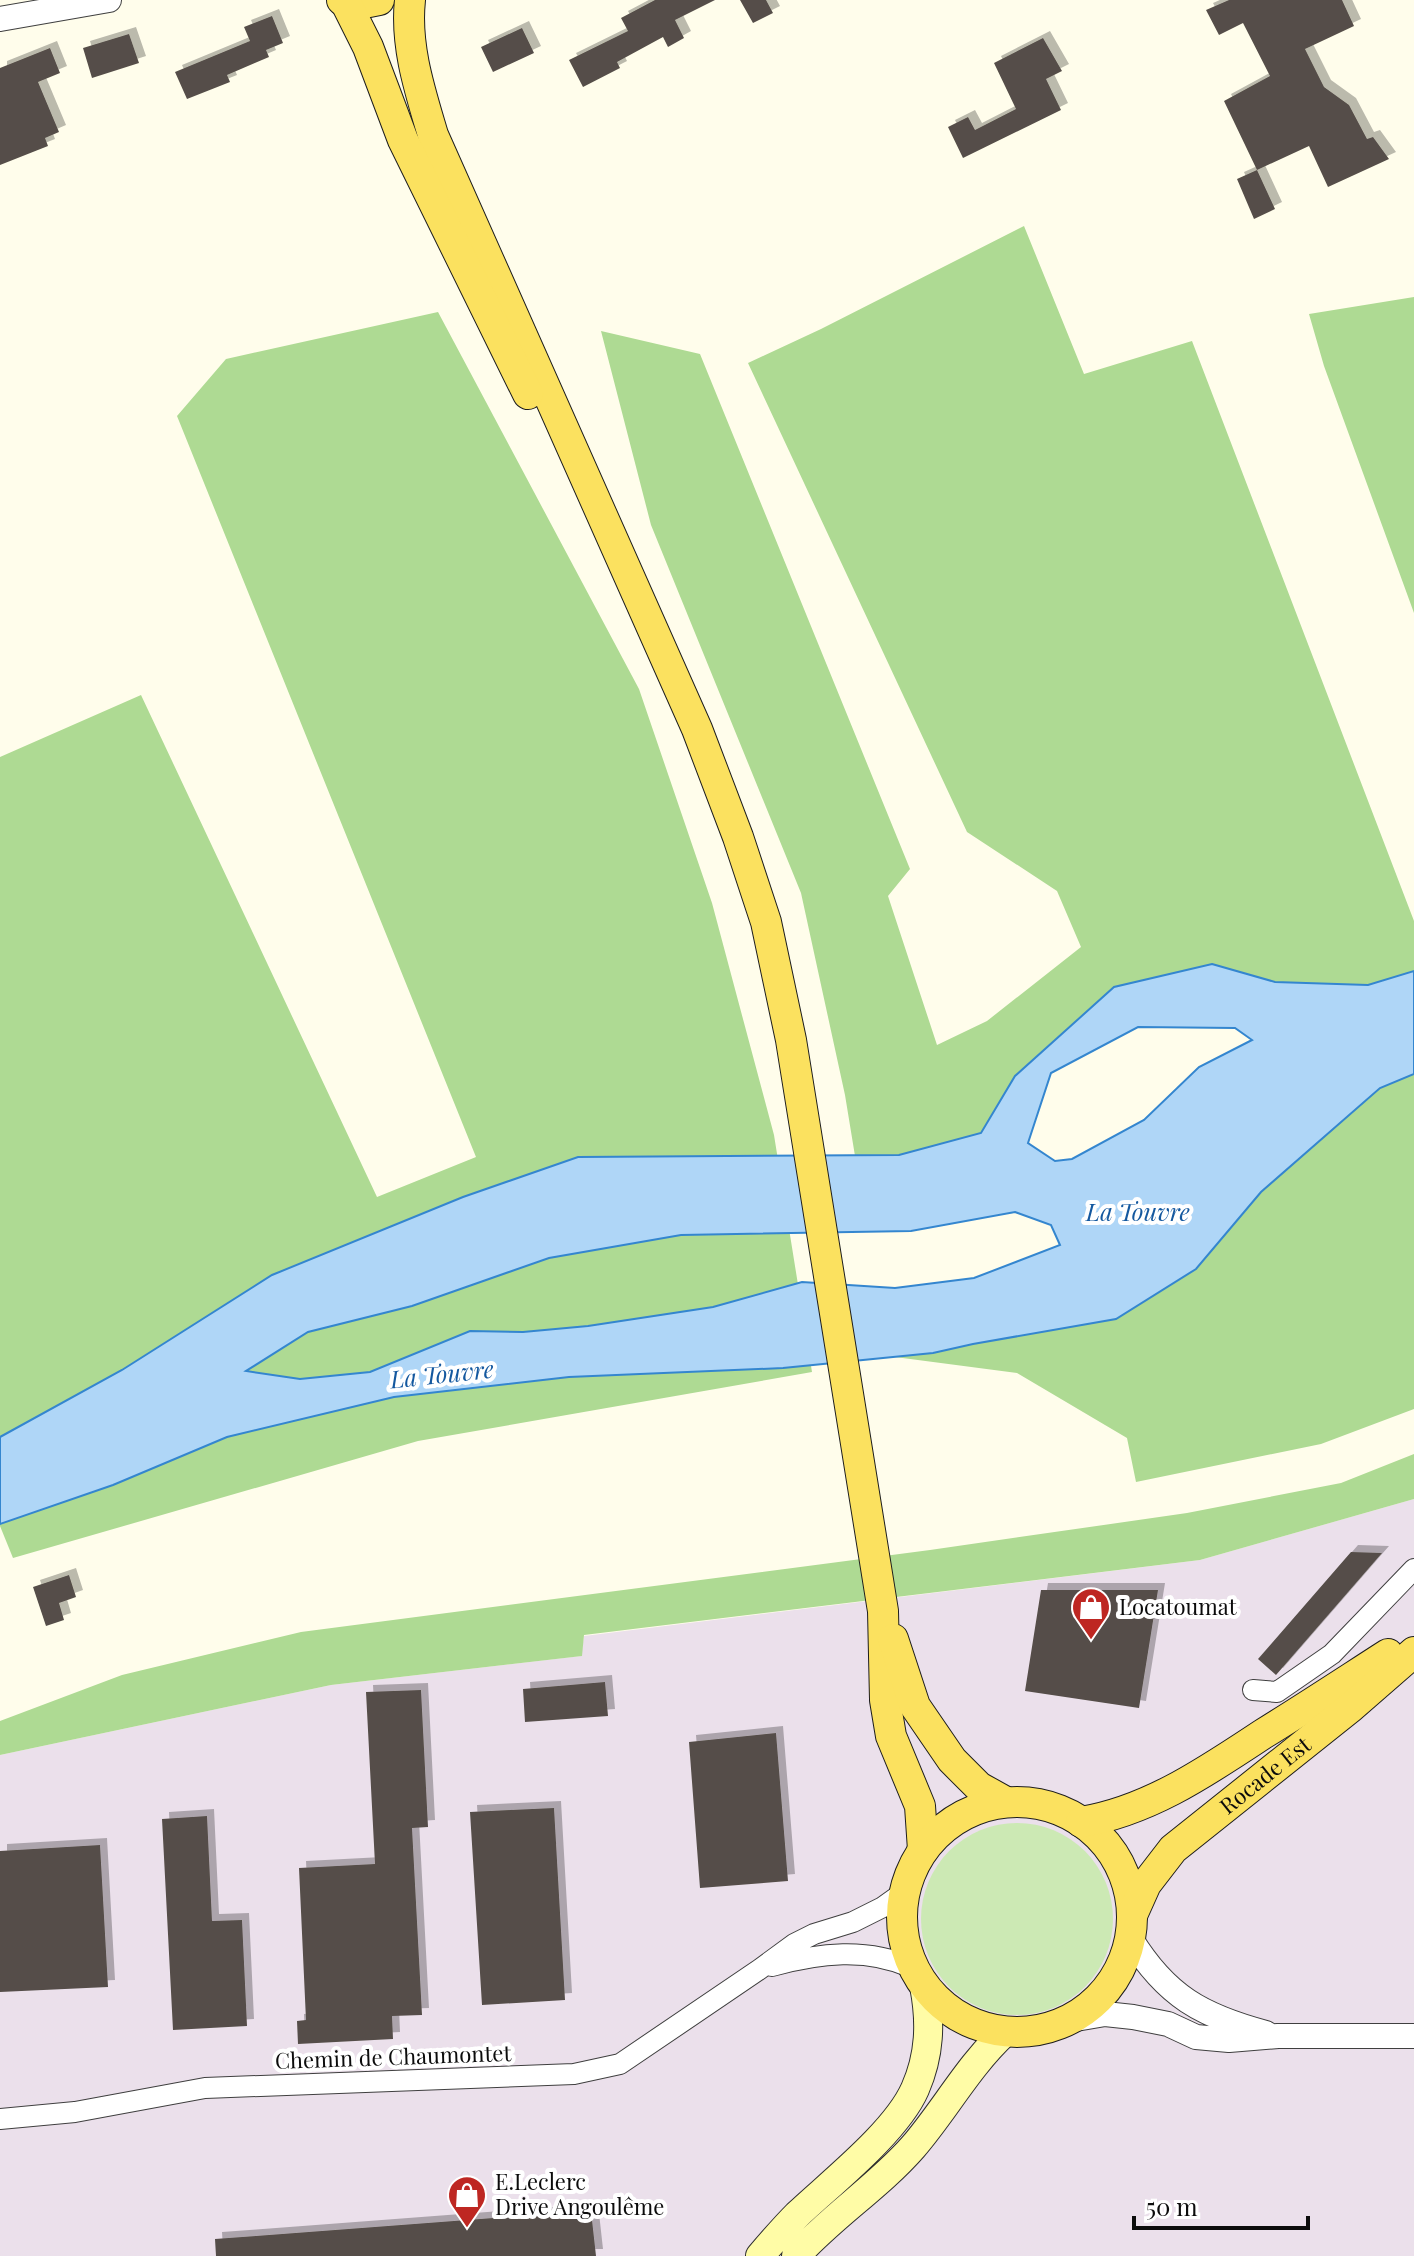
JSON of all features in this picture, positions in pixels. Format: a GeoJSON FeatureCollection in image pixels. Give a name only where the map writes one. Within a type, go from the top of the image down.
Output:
{"type":"FeatureCollection","features":[{"type":"Feature","properties":{"kind":"main road"},"geometry":{"type":"LineString","coordinates":[[343,1],[379,0]]}},
{"type":"Feature","properties":{"kind":"main road"},"geometry":{"type":"LineString","coordinates":[[410,0],[411,41],[417,81],[433,135],[697,729],[766,922],[791,1040],[883,1611],[885,1700],[891,1736],[920,1806],[923,1850]]}},
{"type":"Feature","properties":{"kind":"main road"},"geometry":{"type":"LineString","coordinates":[[343,1],[368,47],[403,140],[551,442],[639,603]]}},
{"type":"Feature","properties":{"kind":"main road"},"geometry":{"type":"LineString","coordinates":[[883,1611],[915,1706],[952,1760],[979,1787],[1006,1802]]}},
{"type":"Feature","properties":{"kind":"main road","name":"Rocade Est"},"geometry":{"type":"LineString","coordinates":[[1081,1822],[1106,1818],[1189,1782],[1414,1640]]}},
{"type":"Feature","properties":{"kind":"main road","name":"Rocade Est"},"geometry":{"type":"LineString","coordinates":[[1132,1926],[1146,1884],[1173,1849],[1414,1652]]}},
{"type":"Feature","properties":{"kind":"main road"},"geometry":{"type":"LineString","coordinates":[[760,2256],[794,2218],[864,2153],[914,2091],[925,2058],[929,2013],[902,1931],[904,1892],[923,1850],[959,1817],[982,1807],[1006,1802],[1045,1806],[1081,1822],[1102,1839],[1118,1861],[1129,1886],[1132,1926],[1118,1975],[1097,2001],[1070,2020],[1050,2029],[1027,2033],[974,2025],[946,2009],[918,1977]]}},
{"type":"Feature","properties":{"kind":"main road"},"geometry":{"type":"LineString","coordinates":[[796,2256],[885,2176],[914,2145],[987,2049],[1005,2032]]}},
{"type":"Feature","properties":{"kind":"street"},"geometry":{"type":"LineString","coordinates":[[0,19],[109,0]]}},
{"type":"Feature","properties":{"kind":"street"},"geometry":{"type":"LineString","coordinates":[[1253,1690],[1277,1692],[1332,1654],[1414,1569]]}},
{"type":"Feature","properties":{"kind":"street","name":"Chemin de Chaumontet"},"geometry":{"type":"LineString","coordinates":[[0,2119],[75,2112],[205,2088],[574,2074],[620,2064],[794,1944],[853,1922],[904,1892]]}},
{"type":"Feature","properties":{"kind":"street"},"geometry":{"type":"LineString","coordinates":[[1132,1926],[1158,1977],[1188,2003],[1237,2024],[1278,2036]]}},
{"type":"Feature","properties":{"kind":"street","name":"Chemin de Chaumontet"},"geometry":{"type":"LineString","coordinates":[[760,1969],[803,1957],[860,1953],[892,1958],[918,1977]]}},
{"type":"Feature","properties":{"kind":"street"},"geometry":{"type":"LineString","coordinates":[[1070,2020],[1105,2014],[1150,2019],[1196,2037],[1229,2040],[1278,2036],[1414,2036]]}},
{"type":"Feature","properties":{"kind":"shaded area"},"geometry":{"type":"Polygon","coordinates":[[[1414,1499],[1414,2256],[0,2256],[0,1755],[331,1685],[581,1656],[584,1636],[1200,1560],[1414,1499]]]}},
{"type":"Feature","properties":{"kind":"green space"},"geometry":{"type":"Polygon","coordinates":[[[1024,226],[1084,374],[1192,341],[1414,921],[1414,971],[1368,985],[1275,982],[1212,964],[1015,1076],[981,1133],[899,1155],[855,1156],[845,1095],[801,893],[651,525],[601,331],[700,354],[910,869],[888,896],[937,1045],[987,1021],[1081,947],[1057,891],[967,832],[748,363],[1024,226]]]}},
{"type":"Feature","properties":{"kind":"green space"},"geometry":{"type":"Polygon","coordinates":[[[1414,297],[1414,613],[1324,366],[1309,314],[1414,297]]]}},
{"type":"Feature","properties":{"kind":"green space"},"geometry":{"type":"Polygon","coordinates":[[[438,312],[639,689],[712,903],[774,1135],[812,1372],[418,1441],[13,1558],[0,1526],[0,757],[141,695],[377,1197],[476,1157],[177,416],[226,359],[438,312]]]}},
{"type":"Feature","properties":{"kind":"green space"},"geometry":{"type":"Polygon","coordinates":[[[1414,1074],[1414,1409],[1321,1444],[1136,1482],[1127,1438],[1017,1373],[895,1357],[973,1344],[1196,1269],[1261,1192],[1380,1088],[1414,1074]]]}},
{"type":"Feature","properties":{"kind":"green space"},"geometry":{"type":"Polygon","coordinates":[[[1414,1454],[1414,1499],[1200,1560],[584,1635],[582,1656],[331,1685],[0,1755],[0,1721],[122,1675],[301,1632],[930,1550],[1187,1513],[1341,1483],[1414,1454]]]}},
{"type":"Feature","properties":{"kind":"green space"},"geometry":{"type":"Polygon","coordinates":[[[1017,1823],[1054,1830],[1085,1851],[1106,1882],[1113,1919],[1106,1956],[1085,1987],[1054,2008],[1017,2015],[980,2008],[949,1987],[928,1956],[921,1919],[928,1882],[949,1851],[980,1830],[1017,1823]]]}},
{"type":"Feature","properties":{"kind":"water","name":"La Touvre"},"geometry":{"type":"Polygon","coordinates":[[[1212,964],[1275,982],[1368,985],[1414,971],[1414,1074],[1380,1088],[1261,1192],[1196,1269],[1116,1319],[933,1353],[783,1368],[569,1377],[394,1397],[227,1437],[113,1485],[0,1524],[0,1437],[122,1370],[272,1275],[463,1197],[578,1157],[899,1155],[981,1133],[1015,1076],[1114,987],[1212,964]],[[1138,1027],[1051,1073],[1028,1143],[1055,1161],[1072,1159],[1144,1120],[1199,1067],[1252,1040],[1235,1028],[1138,1027]],[[1015,1212],[911,1231],[681,1235],[549,1258],[412,1306],[308,1332],[246,1371],[300,1379],[370,1372],[470,1331],[523,1332],[588,1326],[713,1307],[802,1282],[895,1288],[974,1278],[1060,1245],[1051,1225],[1015,1212]]]}},
{"type":"Feature","properties":{"kind":"building"},"geometry":{"type":"Polygon","coordinates":[[[655,0],[715,0],[675,20],[684,38],[668,47],[663,37],[617,62],[620,68],[583,87],[569,60],[628,31],[621,18],[655,0]]]}},
{"type":"Feature","properties":{"kind":"building"},"geometry":{"type":"Polygon","coordinates":[[[740,0],[766,0],[773,13],[753,23],[740,0]]]}},
{"type":"Feature","properties":{"kind":"building"},"geometry":{"type":"Polygon","coordinates":[[[1229,0],[1342,0],[1354,26],[1305,49],[1324,87],[1349,105],[1367,139],[1373,137],[1389,159],[1328,187],[1309,146],[1257,170],[1224,101],[1270,76],[1243,23],[1219,35],[1206,10],[1229,0]]]}},
{"type":"Feature","properties":{"kind":"building"},"geometry":{"type":"Polygon","coordinates":[[[272,16],[283,43],[266,50],[269,57],[227,75],[230,82],[187,99],[175,72],[250,41],[244,27],[272,16]]]}},
{"type":"Feature","properties":{"kind":"building"},"geometry":{"type":"Polygon","coordinates":[[[522,28],[534,53],[493,72],[481,47],[522,28]]]}},
{"type":"Feature","properties":{"kind":"building"},"geometry":{"type":"Polygon","coordinates":[[[129,34],[139,63],[92,78],[83,48],[129,34]]]}},
{"type":"Feature","properties":{"kind":"building"},"geometry":{"type":"Polygon","coordinates":[[[1043,38],[1062,71],[1046,79],[1061,110],[963,158],[948,127],[968,117],[975,130],[1016,109],[994,63],[1043,38]]]}},
{"type":"Feature","properties":{"kind":"building"},"geometry":{"type":"Polygon","coordinates":[[[50,48],[60,73],[38,82],[59,132],[45,138],[48,146],[0,165],[0,68],[50,48]]]}},
{"type":"Feature","properties":{"kind":"building"},"geometry":{"type":"Polygon","coordinates":[[[1257,170],[1275,209],[1254,219],[1237,179],[1257,170]]]}},
{"type":"Feature","properties":{"kind":"building"},"geometry":{"type":"Polygon","coordinates":[[[1351,1552],[1382,1553],[1276,1675],[1258,1659],[1351,1552]]]}},
{"type":"Feature","properties":{"kind":"building"},"geometry":{"type":"Polygon","coordinates":[[[69,1575],[76,1597],[59,1603],[64,1620],[46,1626],[33,1587],[69,1575]]]}},
{"type":"Feature","properties":{"kind":"building","name":"Locatoumat"},"geometry":{"type":"Polygon","coordinates":[[[1041,1590],[1158,1590],[1139,1708],[1025,1691],[1041,1590]]]}},
{"type":"Feature","properties":{"kind":"building"},"geometry":{"type":"Polygon","coordinates":[[[605,1682],[608,1716],[525,1722],[523,1689],[605,1682]]]}},
{"type":"Feature","properties":{"kind":"building"},"geometry":{"type":"Polygon","coordinates":[[[421,1690],[428,1827],[412,1828],[422,2015],[392,2016],[393,2039],[298,2044],[297,2021],[306,2020],[299,1868],[375,1864],[366,1692],[421,1690]]]}},
{"type":"Feature","properties":{"kind":"building"},"geometry":{"type":"Polygon","coordinates":[[[776,1733],[788,1881],[700,1888],[689,1742],[776,1733]]]}},
{"type":"Feature","properties":{"kind":"building"},"geometry":{"type":"Polygon","coordinates":[[[554,1808],[565,2000],[482,2005],[470,1812],[554,1808]]]}},
{"type":"Feature","properties":{"kind":"building"},"geometry":{"type":"Polygon","coordinates":[[[207,1816],[212,1921],[242,1920],[247,2026],[173,2030],[162,1819],[207,1816]]]}},
{"type":"Feature","properties":{"kind":"building"},"geometry":{"type":"Polygon","coordinates":[[[100,1845],[108,1987],[0,1992],[0,1851],[100,1845]]]}},
{"type":"Feature","properties":{"kind":"building","name":"E.Leclerc Drive Angoulême"},"geometry":{"type":"Polygon","coordinates":[[[547,2214],[592,2220],[596,2256],[216,2256],[215,2239],[547,2214]]]}},
{"type":"Feature","properties":{"kind":"place","name":"Locatoumat"},"geometry":{"type":"Point","coordinates":[1091,1641]}},
{"type":"Feature","properties":{"kind":"place","name":"E.Leclerc Drive Angoulême"},"geometry":{"type":"Point","coordinates":[467,2229]}}]}
